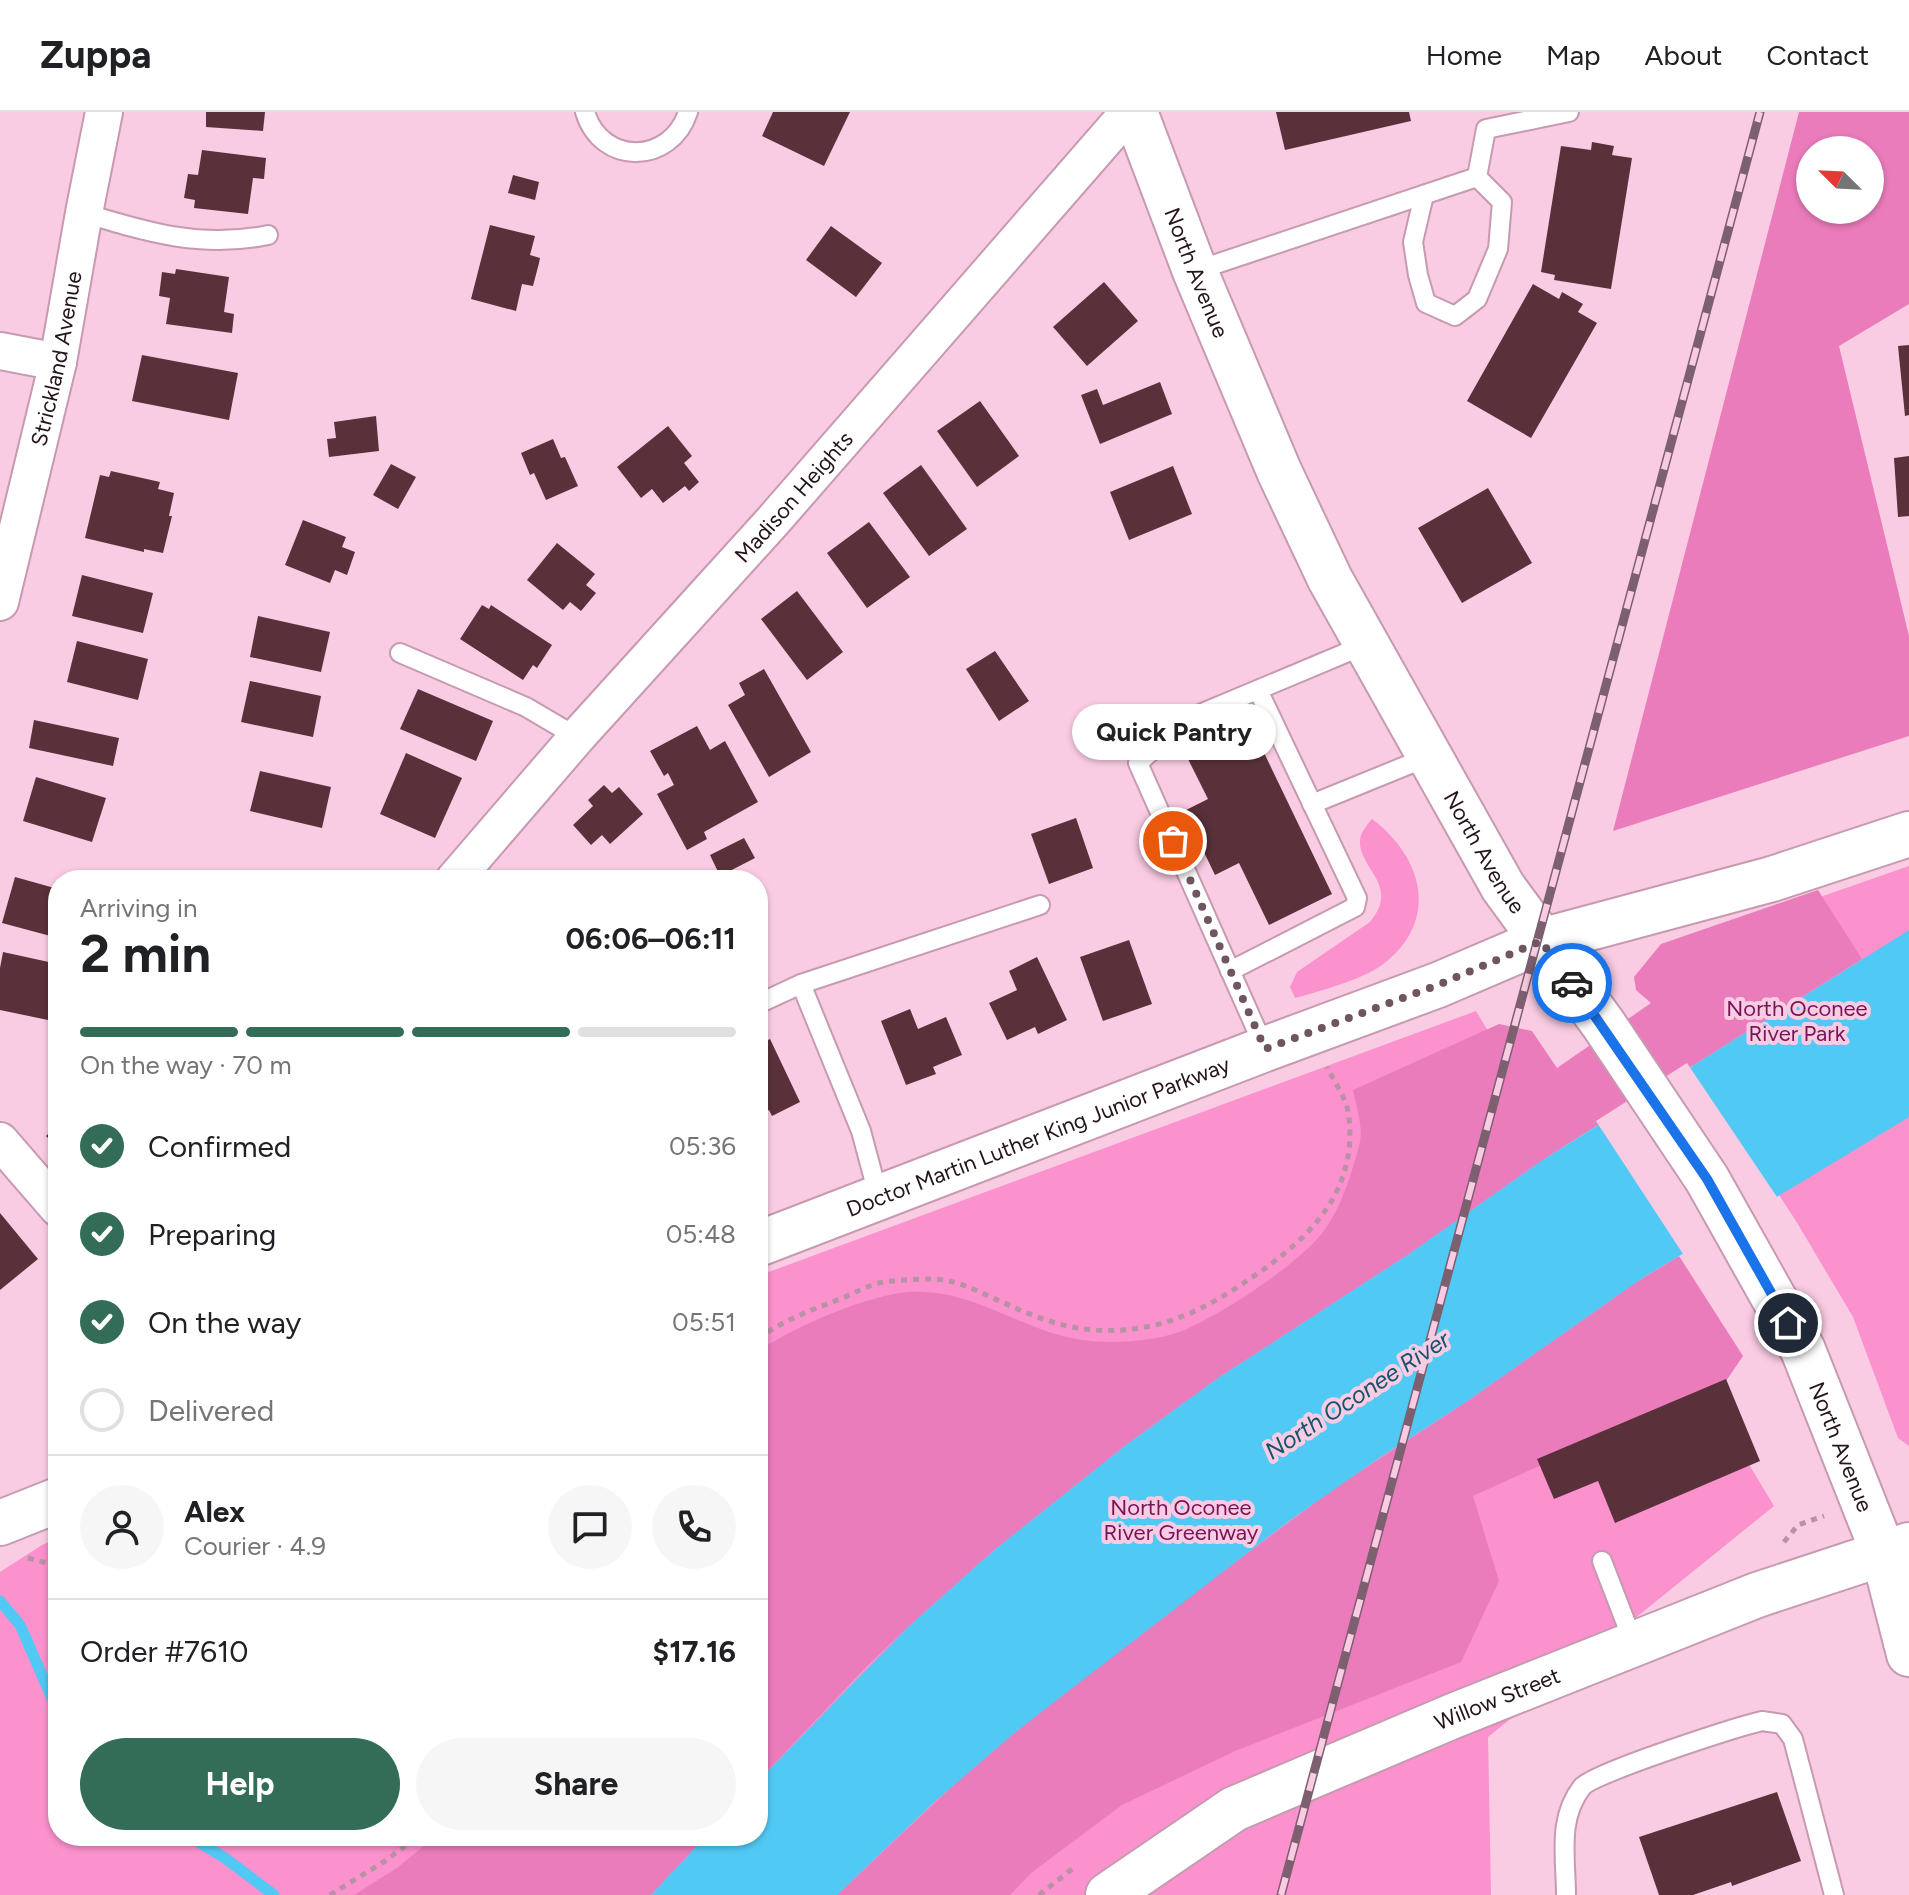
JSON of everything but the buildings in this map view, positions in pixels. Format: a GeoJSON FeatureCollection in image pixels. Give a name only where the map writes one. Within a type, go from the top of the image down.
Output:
{"type":"FeatureCollection","features":[{"type":"Feature","properties":{"kind":"main road","name":"North Avenue"},"geometry":{"type":"LineString","coordinates":[[1132,112],[1279,471],[1330,579],[1503,887],[1604,1025],[1707,1179],[1803,1350],[1896,1548],[1909,1654]]}},
{"type":"Feature","properties":{"kind":"main road","name":"Doctor Martin Luther King Junior Parkway"},"geometry":{"type":"LineString","coordinates":[[768,1240],[1438,985],[1541,941],[1745,887],[1909,834]]}},
{"type":"Feature","properties":{"kind":"main road"},"geometry":{"type":"LineString","coordinates":[[0,1523],[48,1504]]}},
{"type":"Feature","properties":{"kind":"main road","name":"Willow Street"},"geometry":{"type":"LineString","coordinates":[[1108,1895],[1234,1809],[1453,1716],[1757,1595],[1896,1548]]}},
{"type":"Feature","properties":{"kind":"street","name":"Strickland Avenue"},"geometry":{"type":"LineString","coordinates":[[0,602],[58,362],[104,112]]}},
{"type":"Feature","properties":{"kind":"street","name":"Madison Heights"},"geometry":{"type":"LineString","coordinates":[[463,870],[1132,112]]}},
{"type":"Feature","properties":{"kind":"street"},"geometry":{"type":"LineString","coordinates":[[0,351],[58,362]]}},
{"type":"Feature","properties":{"kind":"street"},"geometry":{"type":"LineString","coordinates":[[0,1141],[48,1196]]}},
{"type":"Feature","properties":{"kind":"lane"},"geometry":{"type":"LineString","coordinates":[[585,112],[588,123],[598,137],[613,148],[631,153],[649,151],[666,144],[679,132],[688,112]]}},
{"type":"Feature","properties":{"kind":"lane"},"geometry":{"type":"LineString","coordinates":[[1477,177],[1486,129],[1569,112]]}},
{"type":"Feature","properties":{"kind":"lane"},"geometry":{"type":"LineString","coordinates":[[1195,271],[1477,177]]}},
{"type":"Feature","properties":{"kind":"lane"},"geometry":{"type":"LineString","coordinates":[[1424,195],[1413,242],[1418,275],[1426,303],[1455,316],[1477,299],[1498,249],[1502,202],[1477,177]]}},
{"type":"Feature","properties":{"kind":"lane"},"geometry":{"type":"LineString","coordinates":[[84,213],[184,239],[239,241],[268,235]]}},
{"type":"Feature","properties":{"kind":"lane"},"geometry":{"type":"LineString","coordinates":[[1265,1049],[1138,763],[1188,719],[1367,644]]}},
{"type":"Feature","properties":{"kind":"lane"},"geometry":{"type":"LineString","coordinates":[[400,653],[526,707],[577,737]]}},
{"type":"Feature","properties":{"kind":"lane"},"geometry":{"type":"LineString","coordinates":[[1230,971],[1355,907],[1357,898],[1258,690]]}},
{"type":"Feature","properties":{"kind":"lane"},"geometry":{"type":"LineString","coordinates":[[1312,804],[1430,756]]}},
{"type":"Feature","properties":{"kind":"lane"},"geometry":{"type":"LineString","coordinates":[[768,999],[801,984],[1040,905]]}},
{"type":"Feature","properties":{"kind":"lane"},"geometry":{"type":"LineString","coordinates":[[801,984],[861,1131],[879,1198]]}},
{"type":"Feature","properties":{"kind":"lane"},"geometry":{"type":"LineString","coordinates":[[1602,1561],[1634,1644]]}},
{"type":"Feature","properties":{"kind":"lane"},"geometry":{"type":"LineString","coordinates":[[1566,1895],[1563,1838],[1570,1810],[1583,1785],[1618,1769],[1762,1721],[1782,1724],[1793,1739],[1834,1895]]}},
{"type":"Feature","properties":{"kind":"path"},"geometry":{"type":"LineString","coordinates":[[768,1333],[804,1313],[877,1283],[933,1279],[974,1288],[1029,1314],[1092,1330],[1121,1330],[1182,1319],[1241,1285],[1307,1236],[1338,1191],[1346,1165],[1349,1114],[1320,1056]]}},
{"type":"Feature","properties":{"kind":"path"},"geometry":{"type":"LineString","coordinates":[[1798,1525],[1813,1520]]}},
{"type":"Feature","properties":{"kind":"path"},"geometry":{"type":"LineString","coordinates":[[40,1561],[48,1563]]}},
{"type":"Feature","properties":{"kind":"path"},"geometry":{"type":"LineString","coordinates":[[331,1894],[405,1846]]}},
{"type":"Feature","properties":{"kind":"green space"},"geometry":{"type":"Polygon","coordinates":[[[1372,819],[1404,852],[1413,871],[1418,890],[1418,910],[1412,930],[1400,948],[1382,965],[1363,976],[1295,998],[1290,987],[1297,972],[1370,922],[1378,909],[1380,888],[1361,851],[1360,841],[1362,832],[1372,819]]]}},
{"type":"Feature","properties":{"kind":"green space","name":"North Oconee River Park"},"geometry":{"type":"Polygon","coordinates":[[[1909,866],[1909,1446],[1898,1438],[1853,1317],[1796,1221],[1643,987],[1657,954],[1909,866]]]}},
{"type":"Feature","properties":{"kind":"green space","name":"North Oconee River Greenway"},"geometry":{"type":"Polygon","coordinates":[[[1476,1011],[1774,1506],[1488,1737],[1491,1895],[0,1895],[0,1572],[48,1542],[48,1846],[768,1846],[768,1272],[1476,1011]]]}},
{"type":"Feature","properties":{"kind":"shaded area"},"geometry":{"type":"Polygon","coordinates":[[[1799,112],[1909,112],[1909,304],[1839,346],[1909,636],[1909,736],[1613,831],[1799,112]]]}},
{"type":"Feature","properties":{"kind":"shaded area"},"geometry":{"type":"Polygon","coordinates":[[[1818,890],[1862,959],[1544,1159],[1409,1254],[1218,1378],[1126,1445],[993,1551],[907,1628],[768,1770],[768,1346],[830,1314],[873,1299],[909,1292],[955,1297],[1038,1328],[1082,1340],[1143,1340],[1195,1325],[1236,1302],[1279,1272],[1299,1257],[1326,1228],[1345,1191],[1360,1141],[1360,1122],[1353,1090],[1499,1024],[1532,1031],[1557,1068],[1651,1003],[1636,990],[1634,977],[1661,944],[1818,890]]]}},
{"type":"Feature","properties":{"kind":"shaded area"},"geometry":{"type":"Polygon","coordinates":[[[1679,1256],[1743,1356],[1726,1381],[1473,1496],[1499,1581],[1461,1662],[1235,1751],[1122,1805],[1031,1873],[1010,1895],[837,1895],[974,1766],[1198,1590],[1335,1488],[1679,1256]]]}},
{"type":"Feature","properties":{"kind":"shaded area"},"geometry":{"type":"Polygon","coordinates":[[[424,1846],[697,1846],[651,1895],[354,1895],[397,1868],[424,1846]]]}},
{"type":"Feature","properties":{"kind":"water","name":"North Oconee River"},"geometry":{"type":"Polygon","coordinates":[[[1909,930],[1909,1117],[1641,1279],[1289,1521],[1018,1730],[932,1804],[837,1895],[651,1895],[697,1846],[768,1846],[768,1771],[907,1628],[993,1551],[1126,1445],[1218,1378],[1409,1254],[1544,1159],[1909,930]]]}},
{"type":"Feature","properties":{"kind":"pier"},"geometry":{"type":"Polygon","coordinates":[[[1687,1063],[1779,1200],[1685,1257],[1596,1121],[1687,1063]]]}},
{"type":"Feature","properties":{"kind":"waterway"},"geometry":{"type":"LineString","coordinates":[[0,1601],[20,1625],[48,1689]]}},
{"type":"Feature","properties":{"kind":"waterway"},"geometry":{"type":"LineString","coordinates":[[205,1846],[274,1895]]}},
{"type":"Feature","properties":{"kind":"railway"},"geometry":{"type":"LineString","coordinates":[[1281,1895],[1760,112]]}},
{"type":"Feature","properties":{"kind":"way so far"},"geometry":{"type":"LineString","coordinates":[[1173,841],[1265,1049],[1438,985],[1541,941],[1572,983]]}},
{"type":"Feature","properties":{"kind":"place","name":"Quick Pantry"},"geometry":{"type":"Point","coordinates":[1173,841]}},
{"type":"Feature","properties":{"kind":"route"},"geometry":{"type":"LineString","coordinates":[[1572,983],[1604,1025],[1707,1179],[1788,1323]]}}]}
